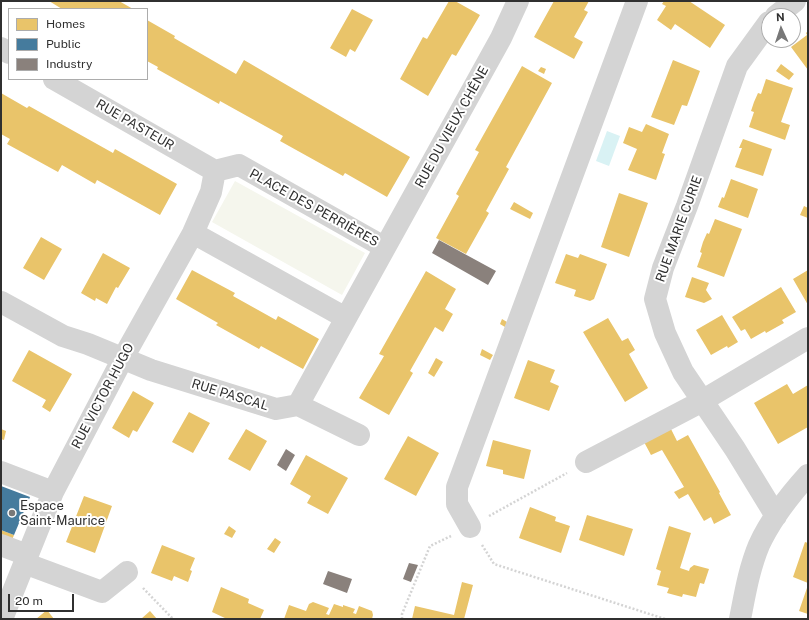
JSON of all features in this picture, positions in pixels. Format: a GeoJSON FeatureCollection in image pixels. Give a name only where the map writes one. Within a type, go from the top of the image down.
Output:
{"type":"FeatureCollection","features":[{"type":"Feature","properties":{"kind":"street"},"geometry":{"type":"LineString","coordinates":[[470,527],[457,504],[457,487],[637,1]]}},
{"type":"Feature","properties":{"kind":"street"},"geometry":{"type":"LineString","coordinates":[[786,8],[795,1]]}},
{"type":"Feature","properties":{"kind":"street","name":"RUE DU VIEUX CHÊNE"},"geometry":{"type":"LineString","coordinates":[[384,247],[501,38],[515,2]]}},
{"type":"Feature","properties":{"kind":"street","name":"RUE MARIE CURIE"},"geometry":{"type":"LineString","coordinates":[[761,33],[737,66],[687,206],[663,268],[655,299],[665,333],[680,365],[702,401],[735,449],[776,516]]}},
{"type":"Feature","properties":{"kind":"street","name":"RUE PASTEUR"},"geometry":{"type":"LineString","coordinates":[[56,80],[215,171]]}},
{"type":"Feature","properties":{"kind":"street","name":"PLACE DES PERRIÈRES"},"geometry":{"type":"LineString","coordinates":[[215,171],[239,165],[384,247],[298,405]]}},
{"type":"Feature","properties":{"kind":"street"},"geometry":{"type":"LineString","coordinates":[[215,171],[211,192],[193,234],[346,318]]}},
{"type":"Feature","properties":{"kind":"street","name":"RUE VICTOR HUGO"},"geometry":{"type":"LineString","coordinates":[[2,619],[53,492],[123,358],[193,234]]}},
{"type":"Feature","properties":{"kind":"street","name":"RUE PASCAL"},"geometry":{"type":"LineString","coordinates":[[1,302],[63,336],[88,344],[151,370],[276,409],[298,405]]}},
{"type":"Feature","properties":{"kind":"street"},"geometry":{"type":"LineString","coordinates":[[586,462],[702,401],[808,338]]}},
{"type":"Feature","properties":{"kind":"street"},"geometry":{"type":"LineString","coordinates":[[298,405],[359,435]]}},
{"type":"Feature","properties":{"kind":"street"},"geometry":{"type":"LineString","coordinates":[[1,472],[53,492]]}},
{"type":"Feature","properties":{"kind":"street"},"geometry":{"type":"LineString","coordinates":[[740,619],[746,585],[760,544],[776,516],[790,496],[808,475]]}},
{"type":"Feature","properties":{"kind":"street"},"geometry":{"type":"LineString","coordinates":[[1,545],[26,559],[102,592],[127,572]]}},
{"type":"Feature","properties":{"kind":"path"},"geometry":{"type":"LineString","coordinates":[[402,619],[402,614],[430,546],[470,527],[586,462]]}},
{"type":"Feature","properties":{"kind":"path"},"geometry":{"type":"LineString","coordinates":[[470,527],[494,564],[664,619]]}},
{"type":"Feature","properties":{"kind":"path"},"geometry":{"type":"LineString","coordinates":[[127,572],[174,619]]}},
{"type":"Feature","properties":{"kind":"shaded area"},"geometry":{"type":"Polygon","coordinates":[[[235,181],[365,253],[342,295],[212,222],[235,181]]]}},
{"type":"Feature","properties":{"kind":"water"},"geometry":{"type":"Polygon","coordinates":[[[607,131],[620,136],[609,166],[596,161],[607,131]]]}},
{"type":"Feature","properties":{"kind":"building: Homes"},"geometry":{"type":"Polygon","coordinates":[[[49,1],[119,1],[131,8],[60,8],[49,1]]]}},
{"type":"Feature","properties":{"kind":"building: Homes"},"geometry":{"type":"Polygon","coordinates":[[[449,1],[455,1],[480,15],[456,56],[452,54],[428,96],[400,79],[423,37],[427,39],[449,1]]]}},
{"type":"Feature","properties":{"kind":"building: Homes"},"geometry":{"type":"Polygon","coordinates":[[[554,1],[589,1],[584,10],[588,12],[574,37],[583,42],[574,59],[534,37],[554,1]]]}},
{"type":"Feature","properties":{"kind":"building: Homes"},"geometry":{"type":"Polygon","coordinates":[[[664,1],[689,1],[725,25],[710,48],[675,24],[671,30],[657,20],[666,6],[662,4],[664,1]]]}},
{"type":"Feature","properties":{"kind":"building: Homes"},"geometry":{"type":"Polygon","coordinates":[[[352,9],[373,20],[355,52],[350,49],[346,57],[330,48],[352,9]]]}},
{"type":"Feature","properties":{"kind":"building: Homes"},"geometry":{"type":"Polygon","coordinates":[[[148,21],[175,36],[174,38],[236,74],[244,60],[410,157],[387,197],[345,173],[343,176],[280,141],[283,136],[220,101],[219,104],[157,69],[158,67],[148,62],[148,21]]]}},
{"type":"Feature","properties":{"kind":"building: Homes"},"geometry":{"type":"Polygon","coordinates":[[[808,31],[808,70],[792,48],[801,48],[801,40],[807,35],[806,33],[808,31]]]}},
{"type":"Feature","properties":{"kind":"building: Homes"},"geometry":{"type":"Polygon","coordinates":[[[673,60],[700,71],[687,106],[682,105],[674,125],[651,117],[673,60]]]}},
{"type":"Feature","properties":{"kind":"building: Homes"},"geometry":{"type":"Polygon","coordinates":[[[781,64],[794,74],[789,80],[776,71],[781,64]]]}},
{"type":"Feature","properties":{"kind":"building: Homes"},"geometry":{"type":"Polygon","coordinates":[[[522,66],[552,83],[506,167],[509,169],[486,211],[489,213],[466,254],[436,238],[459,196],[456,194],[479,152],[475,150],[522,66]]]}},
{"type":"Feature","properties":{"kind":"building: Homes"},"geometry":{"type":"Polygon","coordinates":[[[541,67],[546,69],[544,74],[538,71],[541,67]]]}},
{"type":"Feature","properties":{"kind":"building: Homes"},"geometry":{"type":"Polygon","coordinates":[[[766,79],[793,88],[781,122],[790,125],[785,140],[749,127],[754,112],[751,111],[754,102],[758,93],[761,94],[766,79]]]}},
{"type":"Feature","properties":{"kind":"building: Homes"},"geometry":{"type":"Polygon","coordinates":[[[1,93],[27,108],[29,106],[113,153],[115,149],[177,184],[160,215],[97,180],[95,184],[62,165],[58,172],[7,144],[10,139],[1,134],[1,93]]]}},
{"type":"Feature","properties":{"kind":"building: Homes"},"geometry":{"type":"Polygon","coordinates":[[[646,124],[669,134],[662,153],[665,154],[656,180],[628,170],[637,149],[623,143],[629,127],[642,132],[646,124]]]}},
{"type":"Feature","properties":{"kind":"building: Homes"},"geometry":{"type":"Polygon","coordinates":[[[743,139],[772,149],[763,176],[735,167],[742,148],[739,148],[743,139]]]}},
{"type":"Feature","properties":{"kind":"building: Homes"},"geometry":{"type":"Polygon","coordinates":[[[731,179],[758,189],[748,218],[718,207],[722,197],[724,198],[731,179]]]}},
{"type":"Feature","properties":{"kind":"building: Homes"},"geometry":{"type":"Polygon","coordinates":[[[619,193],[648,203],[629,257],[601,247],[619,193]]]}},
{"type":"Feature","properties":{"kind":"building: Homes"},"geometry":{"type":"Polygon","coordinates":[[[514,202],[533,213],[530,219],[510,209],[514,202]]]}},
{"type":"Feature","properties":{"kind":"building: Homes"},"geometry":{"type":"Polygon","coordinates":[[[804,206],[808,208],[808,218],[800,215],[804,206]]]}},
{"type":"Feature","properties":{"kind":"building: Homes"},"geometry":{"type":"Polygon","coordinates":[[[715,219],[742,229],[724,277],[697,267],[702,253],[700,252],[703,242],[707,233],[709,234],[715,219]]]}},
{"type":"Feature","properties":{"kind":"building: Homes"},"geometry":{"type":"Polygon","coordinates":[[[41,237],[62,249],[44,280],[23,268],[41,237]]]}},
{"type":"Feature","properties":{"kind":"building: Homes"},"geometry":{"type":"Polygon","coordinates":[[[103,253],[130,268],[118,288],[116,287],[107,304],[96,298],[95,301],[81,293],[103,253]]]}},
{"type":"Feature","properties":{"kind":"building: Homes"},"geometry":{"type":"Polygon","coordinates":[[[566,254],[578,258],[580,254],[607,264],[594,299],[590,301],[574,296],[576,290],[555,283],[566,254]]]}},
{"type":"Feature","properties":{"kind":"building: Homes"},"geometry":{"type":"Polygon","coordinates":[[[192,270],[235,293],[233,296],[276,320],[278,316],[319,339],[303,369],[261,346],[259,349],[216,325],[218,323],[176,299],[192,270]]]}},
{"type":"Feature","properties":{"kind":"building: Homes"},"geometry":{"type":"Polygon","coordinates":[[[808,270],[808,305],[793,279],[808,270]]]}},
{"type":"Feature","properties":{"kind":"building: Homes"},"geometry":{"type":"Polygon","coordinates":[[[426,271],[456,289],[445,309],[453,314],[443,332],[435,327],[410,371],[413,373],[389,415],[359,398],[384,356],[379,354],[426,271]]]}},
{"type":"Feature","properties":{"kind":"building: Homes"},"geometry":{"type":"Polygon","coordinates":[[[692,277],[709,283],[706,290],[712,299],[704,303],[685,297],[692,277]]]}},
{"type":"Feature","properties":{"kind":"building: Homes"},"geometry":{"type":"Polygon","coordinates":[[[781,287],[796,312],[782,320],[784,323],[751,339],[745,329],[741,331],[732,317],[781,287]]]}},
{"type":"Feature","properties":{"kind":"building: Homes"},"geometry":{"type":"Polygon","coordinates":[[[722,315],[738,342],[711,355],[696,330],[722,315]]]}},
{"type":"Feature","properties":{"kind":"building: Homes"},"geometry":{"type":"Polygon","coordinates":[[[608,318],[622,341],[628,338],[635,350],[629,354],[648,388],[625,402],[583,332],[608,318]]]}},
{"type":"Feature","properties":{"kind":"building: Homes"},"geometry":{"type":"Polygon","coordinates":[[[502,319],[507,322],[505,327],[500,324],[502,319]]]}},
{"type":"Feature","properties":{"kind":"building: Homes"},"geometry":{"type":"Polygon","coordinates":[[[482,349],[493,355],[490,360],[480,355],[482,349]]]}},
{"type":"Feature","properties":{"kind":"building: Homes"},"geometry":{"type":"Polygon","coordinates":[[[29,350],[72,374],[50,412],[42,407],[46,400],[12,381],[29,350]]]}},
{"type":"Feature","properties":{"kind":"building: Homes"},"geometry":{"type":"Polygon","coordinates":[[[436,358],[443,362],[434,377],[428,373],[436,358]]]}},
{"type":"Feature","properties":{"kind":"building: Homes"},"geometry":{"type":"Polygon","coordinates":[[[528,360],[555,370],[550,382],[559,386],[549,411],[514,398],[528,360]]]}},
{"type":"Feature","properties":{"kind":"building: Homes"},"geometry":{"type":"Polygon","coordinates":[[[787,384],[793,394],[808,385],[808,427],[778,444],[754,403],[787,384]]]}},
{"type":"Feature","properties":{"kind":"building: Homes"},"geometry":{"type":"Polygon","coordinates":[[[133,391],[154,403],[137,432],[133,430],[129,438],[112,428],[133,391]]]}},
{"type":"Feature","properties":{"kind":"building: Homes"},"geometry":{"type":"Polygon","coordinates":[[[189,412],[210,423],[193,453],[172,442],[189,412]]]}},
{"type":"Feature","properties":{"kind":"building: Homes"},"geometry":{"type":"Polygon","coordinates":[[[670,427],[677,441],[688,435],[720,492],[719,493],[731,515],[714,524],[711,517],[704,521],[688,494],[679,499],[674,492],[684,487],[662,450],[651,455],[644,442],[670,427]]]}},
{"type":"Feature","properties":{"kind":"building: Homes"},"geometry":{"type":"Polygon","coordinates":[[[1,429],[6,431],[4,440],[1,439],[1,429]]]}},
{"type":"Feature","properties":{"kind":"building: Homes"},"geometry":{"type":"Polygon","coordinates":[[[246,429],[267,441],[250,471],[228,459],[246,429]]]}},
{"type":"Feature","properties":{"kind":"building: Homes"},"geometry":{"type":"Polygon","coordinates":[[[408,436],[439,453],[416,496],[384,479],[408,436]]]}},
{"type":"Feature","properties":{"kind":"building: Homes"},"geometry":{"type":"Polygon","coordinates":[[[493,440],[531,450],[524,479],[503,474],[503,470],[486,466],[493,440]]]}},
{"type":"Feature","properties":{"kind":"building: Homes"},"geometry":{"type":"Polygon","coordinates":[[[306,455],[348,478],[328,514],[307,503],[311,496],[290,484],[306,455]]]}},
{"type":"Feature","properties":{"kind":"building: Homes"},"geometry":{"type":"Polygon","coordinates":[[[84,496],[112,506],[95,553],[66,542],[84,496]]]}},
{"type":"Feature","properties":{"kind":"building: Homes"},"geometry":{"type":"Polygon","coordinates":[[[530,507],[556,517],[555,521],[570,526],[561,553],[519,538],[530,507]]]}},
{"type":"Feature","properties":{"kind":"building: Homes"},"geometry":{"type":"Polygon","coordinates":[[[587,515],[633,529],[624,556],[579,540],[587,515]]]}},
{"type":"Feature","properties":{"kind":"building: Homes"},"geometry":{"type":"Polygon","coordinates":[[[229,526],[236,531],[232,538],[224,534],[229,526]]]}},
{"type":"Feature","properties":{"kind":"building: Homes"},"geometry":{"type":"Polygon","coordinates":[[[669,526],[691,533],[680,568],[689,571],[694,565],[709,569],[704,584],[700,583],[696,597],[683,594],[682,597],[667,593],[669,588],[657,585],[661,571],[656,569],[669,526]]]}},
{"type":"Feature","properties":{"kind":"building: Homes"},"geometry":{"type":"Polygon","coordinates":[[[1,530],[14,535],[12,540],[1,536],[1,530]]]}},
{"type":"Feature","properties":{"kind":"building: Homes"},"geometry":{"type":"Polygon","coordinates":[[[275,538],[281,542],[274,553],[267,549],[275,538]]]}},
{"type":"Feature","properties":{"kind":"building: Homes"},"geometry":{"type":"Polygon","coordinates":[[[805,542],[808,543],[808,583],[793,577],[805,542]]]}},
{"type":"Feature","properties":{"kind":"building: Homes"},"geometry":{"type":"Polygon","coordinates":[[[162,545],[195,558],[190,570],[192,571],[188,582],[174,576],[172,581],[151,573],[162,545]]]}},
{"type":"Feature","properties":{"kind":"building: Homes"},"geometry":{"type":"Polygon","coordinates":[[[462,582],[473,585],[464,619],[412,619],[415,606],[454,615],[462,582]]]}},
{"type":"Feature","properties":{"kind":"building: Homes"},"geometry":{"type":"Polygon","coordinates":[[[808,585],[808,614],[799,611],[808,585]]]}},
{"type":"Feature","properties":{"kind":"building: Homes"},"geometry":{"type":"Polygon","coordinates":[[[221,587],[249,599],[248,603],[264,610],[260,619],[227,619],[212,612],[221,587]]]}},
{"type":"Feature","properties":{"kind":"building: Homes"},"geometry":{"type":"Polygon","coordinates":[[[313,602],[329,608],[326,614],[329,615],[334,604],[355,609],[353,613],[356,614],[359,606],[372,611],[372,619],[284,619],[289,605],[306,611],[309,604],[313,602]]]}},
{"type":"Feature","properties":{"kind":"building: Homes"},"geometry":{"type":"Polygon","coordinates":[[[47,610],[54,619],[36,619],[47,610]]]}},
{"type":"Feature","properties":{"kind":"building: Homes"},"geometry":{"type":"Polygon","coordinates":[[[150,611],[157,619],[141,619],[150,611]]]}},
{"type":"Feature","properties":{"kind":"building: Public","name":"Espace Saint-Maurice"},"geometry":{"type":"Polygon","coordinates":[[[1,486],[30,497],[14,535],[1,530],[1,486]]]}},
{"type":"Feature","properties":{"kind":"building: Industry"},"geometry":{"type":"Polygon","coordinates":[[[439,240],[496,271],[488,285],[432,253],[439,240]]]}},
{"type":"Feature","properties":{"kind":"building: Industry"},"geometry":{"type":"Polygon","coordinates":[[[286,449],[295,455],[286,471],[277,465],[286,449]]]}},
{"type":"Feature","properties":{"kind":"building: Industry"},"geometry":{"type":"Polygon","coordinates":[[[409,563],[418,565],[411,582],[403,579],[409,563]]]}},
{"type":"Feature","properties":{"kind":"building: Industry"},"geometry":{"type":"Polygon","coordinates":[[[328,571],[352,579],[347,593],[323,584],[328,571]]]}},
{"type":"Feature","properties":{"kind":"place","name":"Espace Saint-Maurice"},"geometry":{"type":"Point","coordinates":[12,513]}}]}
